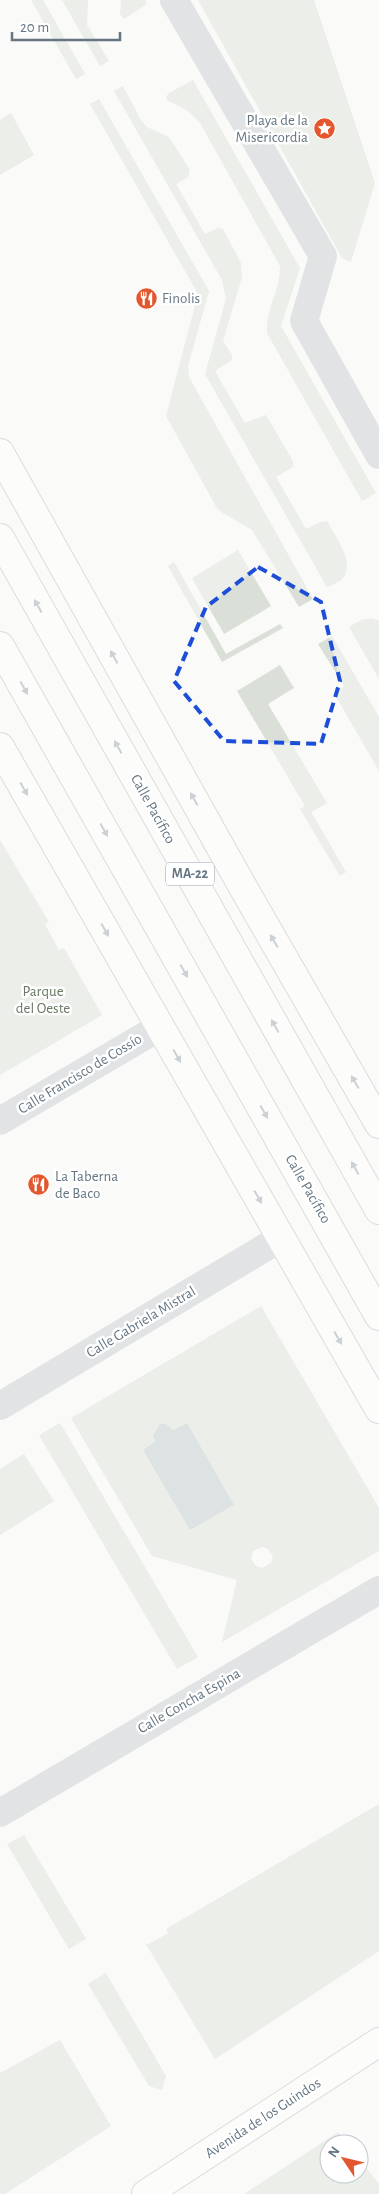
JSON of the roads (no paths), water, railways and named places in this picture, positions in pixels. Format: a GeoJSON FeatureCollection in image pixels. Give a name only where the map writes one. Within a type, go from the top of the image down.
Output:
{"type":"FeatureCollection","features":[{"type":"Feature","properties":{"kind":"main road"},"geometry":{"type":"LineString","coordinates":[[0,453],[235,874],[379,1124]]}},
{"type":"Feature","properties":{"kind":"main road","name":"Calle Pacífico"},"geometry":{"type":"LineString","coordinates":[[0,538],[379,1210]]}},
{"type":"Feature","properties":{"kind":"main road","name":"Calle Pacífico"},"geometry":{"type":"LineString","coordinates":[[0,646],[379,1316]]}},
{"type":"Feature","properties":{"kind":"main road"},"geometry":{"type":"LineString","coordinates":[[0,746],[379,1409]]}},
{"type":"Feature","properties":{"kind":"main road","name":"Avenida de los Guindos"},"geometry":{"type":"LineString","coordinates":[[146,2194],[379,2042]]}},
{"type":"Feature","properties":{"kind":"street"},"geometry":{"type":"LineString","coordinates":[[174,0],[323,256],[304,321],[379,455]]}},
{"type":"Feature","properties":{"kind":"street","name":"Calle Francisco de Cossío"},"geometry":{"type":"LineString","coordinates":[[0,1121],[160,1027]]}},
{"type":"Feature","properties":{"kind":"street","name":"Calle Gabriela Mistral"},"geometry":{"type":"LineString","coordinates":[[0,1406],[281,1238]]}},
{"type":"Feature","properties":{"kind":"street","name":"Calle Concha Espina"},"geometry":{"type":"LineString","coordinates":[[0,1813],[379,1590]]}},
{"type":"Feature","properties":{"kind":"place","name":"Playa de la Misericordia"},"geometry":{"type":"Point","coordinates":[324,129]}},
{"type":"Feature","properties":{"kind":"place","name":"Finolis"},"geometry":{"type":"Point","coordinates":[146,298]}},
{"type":"Feature","properties":{"kind":"place","name":"La Taberna de Baco"},"geometry":{"type":"Point","coordinates":[39,1185]}},
{"type":"Feature","properties":{"kind":"park label","name":"Parque del Oeste"},"geometry":{"type":"Point","coordinates":[43,1000]}}]}
